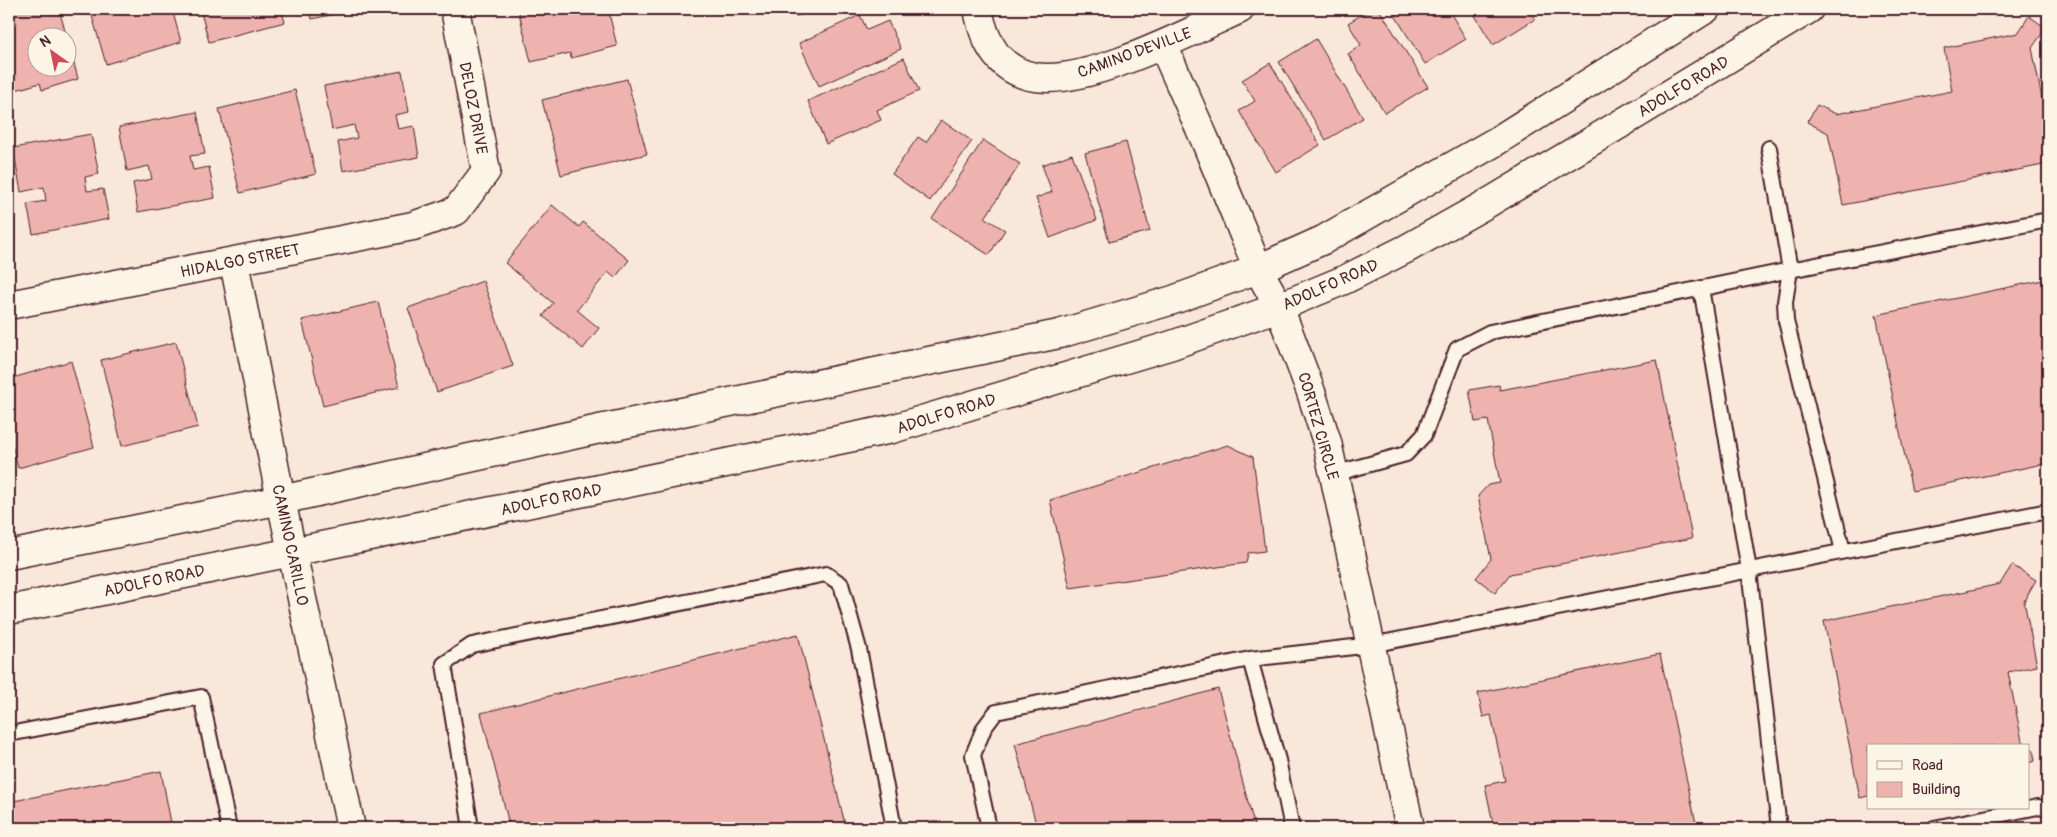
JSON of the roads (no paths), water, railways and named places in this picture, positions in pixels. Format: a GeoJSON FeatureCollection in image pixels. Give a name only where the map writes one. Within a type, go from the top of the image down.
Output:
{"type":"FeatureCollection","features":[{"type":"Feature","properties":{"kind":"street","name":"DELOZ DRIVE"},"geometry":{"type":"LineString","coordinates":[[455,9],[486,171],[463,200]]}},
{"type":"Feature","properties":{"kind":"street","name":"CAMINO DEVILLE"},"geometry":{"type":"LineString","coordinates":[[978,9],[986,41],[998,58],[1016,70],[1035,77],[1069,76],[1104,67],[1163,45],[1240,9]]}},
{"type":"Feature","properties":{"kind":"street"},"geometry":{"type":"LineString","coordinates":[[9,555],[281,500],[595,430],[1059,334],[1173,300],[1258,269],[1323,240],[1495,142],[1706,9]]}},
{"type":"Feature","properties":{"kind":"street","name":"ADOLFO ROAD"},"geometry":{"type":"LineString","coordinates":[[9,610],[892,429],[1103,367],[1279,307],[1344,280],[1406,249],[1488,203],[1809,9]]}},
{"type":"Feature","properties":{"kind":"street","name":"CORTEZ CIRCLE"},"geometry":{"type":"LineString","coordinates":[[1163,45],[1205,140],[1258,269],[1279,307],[1311,392],[1334,474],[1410,828]]}},
{"type":"Feature","properties":{"kind":"street","name":"HIDALGO STREET"},"geometry":{"type":"LineString","coordinates":[[9,305],[413,226],[456,211],[463,200]]}},
{"type":"Feature","properties":{"kind":"street","name":"CAMINO CARILLO"},"geometry":{"type":"LineString","coordinates":[[234,262],[281,500],[351,828]]}},
{"type":"Feature","properties":{"kind":"lane"},"geometry":{"type":"LineString","coordinates":[[1769,148],[1790,270],[1785,302],[1786,321],[1843,552]]}},
{"type":"Feature","properties":{"kind":"lane"},"geometry":{"type":"LineString","coordinates":[[1334,474],[1406,454],[1424,435],[1457,350],[1490,332],[1790,270],[2048,220]]}},
{"type":"Feature","properties":{"kind":"lane"},"geometry":{"type":"LineString","coordinates":[[1701,288],[1749,570],[1779,828]]}},
{"type":"Feature","properties":{"kind":"lane"},"geometry":{"type":"LineString","coordinates":[[989,828],[973,755],[984,728],[996,712],[1250,659],[1371,645],[2048,511]]}},
{"type":"Feature","properties":{"kind":"lane"},"geometry":{"type":"LineString","coordinates":[[472,828],[444,664],[472,645],[826,574],[841,584],[859,649],[894,828]]}},
{"type":"Feature","properties":{"kind":"lane"},"geometry":{"type":"LineString","coordinates":[[1250,659],[1278,760],[1292,828]]}},
{"type":"Feature","properties":{"kind":"lane"},"geometry":{"type":"LineString","coordinates":[[9,734],[200,697],[229,828]]}},
{"type":"Feature","properties":{"kind":"lane"},"geometry":{"type":"LineString","coordinates":[[2030,809],[2038,807],[2048,809]]}},
{"type":"Feature","properties":{"kind":"lane"},"geometry":{"type":"LineString","coordinates":[[1934,828],[2023,810]]}}]}
